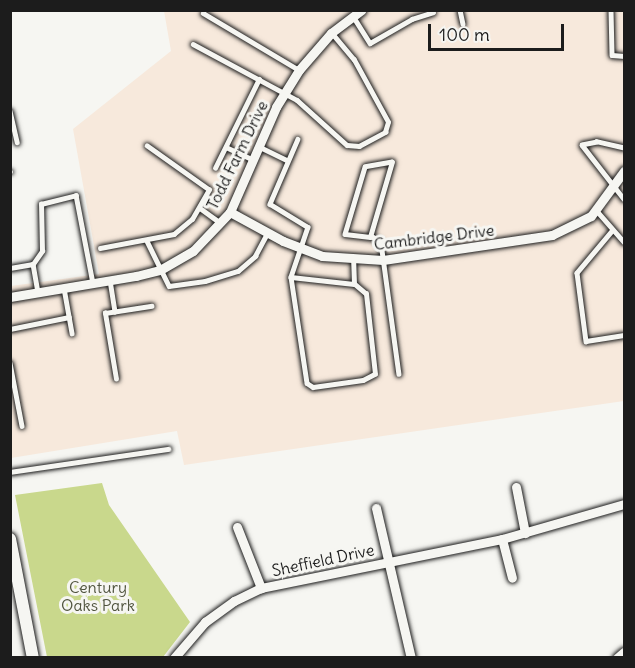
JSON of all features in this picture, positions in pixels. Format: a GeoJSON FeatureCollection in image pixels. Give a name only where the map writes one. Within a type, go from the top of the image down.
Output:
{"type":"FeatureCollection","features":[{"type":"Feature","properties":{"kind":"main road"},"geometry":{"type":"LineString","coordinates":[[10,539],[33,657]]}},
{"type":"Feature","properties":{"kind":"street","name":"Todd Farm Drive"},"geometry":{"type":"LineString","coordinates":[[10,297],[160,270],[194,251],[230,212],[258,146],[299,70],[331,33],[357,13]]}},
{"type":"Feature","properties":{"kind":"street","name":"Cambridge Drive"},"geometry":{"type":"LineString","coordinates":[[230,212],[300,249],[353,260],[383,260],[536,239],[567,230],[597,211],[616,187],[624,171]]}},
{"type":"Feature","properties":{"kind":"street"},"geometry":{"type":"LineString","coordinates":[[516,487],[525,533]]}},
{"type":"Feature","properties":{"kind":"street","name":"Sheffield Drive"},"geometry":{"type":"LineString","coordinates":[[174,657],[192,634],[217,612],[261,588],[502,539],[624,504]]}},
{"type":"Feature","properties":{"kind":"street"},"geometry":{"type":"LineString","coordinates":[[376,508],[411,657]]}},
{"type":"Feature","properties":{"kind":"street"},"geometry":{"type":"LineString","coordinates":[[237,527],[261,588]]}},
{"type":"Feature","properties":{"kind":"street"},"geometry":{"type":"LineString","coordinates":[[502,539],[512,578]]}},
{"type":"Feature","properties":{"kind":"street"},"geometry":{"type":"LineString","coordinates":[[617,657],[624,652]]}},
{"type":"Feature","properties":{"kind":"lane"},"geometry":{"type":"LineString","coordinates":[[460,10],[463,24]]}},
{"type":"Feature","properties":{"kind":"lane"},"geometry":{"type":"LineString","coordinates":[[611,10],[612,55],[624,56]]}},
{"type":"Feature","properties":{"kind":"lane"},"geometry":{"type":"LineString","coordinates":[[357,13],[370,43],[404,23],[433,12]]}},
{"type":"Feature","properties":{"kind":"lane"},"geometry":{"type":"LineString","coordinates":[[203,13],[299,70]]}},
{"type":"Feature","properties":{"kind":"lane"},"geometry":{"type":"LineString","coordinates":[[193,44],[297,100],[347,145],[359,146],[385,132],[388,122],[354,60],[331,33]]}},
{"type":"Feature","properties":{"kind":"lane"},"geometry":{"type":"LineString","coordinates":[[215,168],[259,80]]}},
{"type":"Feature","properties":{"kind":"lane"},"geometry":{"type":"LineString","coordinates":[[10,111],[17,142]]}},
{"type":"Feature","properties":{"kind":"lane"},"geometry":{"type":"LineString","coordinates":[[291,277],[354,284],[366,294],[375,374],[363,380],[313,387],[307,383],[291,277],[308,227],[270,204],[298,139]]}},
{"type":"Feature","properties":{"kind":"lane"},"geometry":{"type":"LineString","coordinates":[[624,148],[597,142],[582,145],[624,199]]}},
{"type":"Feature","properties":{"kind":"lane"},"geometry":{"type":"LineString","coordinates":[[100,248],[147,241],[174,234],[200,208],[209,190],[147,146]]}},
{"type":"Feature","properties":{"kind":"lane"},"geometry":{"type":"LineString","coordinates":[[258,146],[287,160]]}},
{"type":"Feature","properties":{"kind":"lane"},"geometry":{"type":"LineString","coordinates":[[226,147],[252,159]]}},
{"type":"Feature","properties":{"kind":"lane"},"geometry":{"type":"LineString","coordinates":[[370,237],[392,162],[365,166],[345,234],[370,237],[381,243],[399,374]]}},
{"type":"Feature","properties":{"kind":"lane"},"geometry":{"type":"LineString","coordinates":[[38,292],[33,264],[42,251],[41,204],[76,195],[93,283]]}},
{"type":"Feature","properties":{"kind":"lane"},"geometry":{"type":"LineString","coordinates":[[200,208],[221,224]]}},
{"type":"Feature","properties":{"kind":"lane"},"geometry":{"type":"LineString","coordinates":[[597,211],[624,242]]}},
{"type":"Feature","properties":{"kind":"lane"},"geometry":{"type":"LineString","coordinates":[[613,230],[577,273],[586,341],[624,335]]}},
{"type":"Feature","properties":{"kind":"lane"},"geometry":{"type":"LineString","coordinates":[[147,241],[169,286],[223,277],[248,264],[267,233]]}},
{"type":"Feature","properties":{"kind":"lane"},"geometry":{"type":"LineString","coordinates":[[353,260],[354,284]]}},
{"type":"Feature","properties":{"kind":"lane"},"geometry":{"type":"LineString","coordinates":[[10,268],[33,264]]}},
{"type":"Feature","properties":{"kind":"lane"},"geometry":{"type":"LineString","coordinates":[[110,280],[115,312]]}},
{"type":"Feature","properties":{"kind":"lane"},"geometry":{"type":"LineString","coordinates":[[64,288],[72,333]]}},
{"type":"Feature","properties":{"kind":"lane"},"geometry":{"type":"LineString","coordinates":[[116,379],[105,313],[151,306]]}},
{"type":"Feature","properties":{"kind":"lane"},"geometry":{"type":"LineString","coordinates":[[10,329],[69,317]]}},
{"type":"Feature","properties":{"kind":"lane"},"geometry":{"type":"LineString","coordinates":[[10,363],[22,426]]}},
{"type":"Feature","properties":{"kind":"lane"},"geometry":{"type":"LineString","coordinates":[[10,472],[168,448]]}},
{"type":"Feature","properties":{"kind":"shaded area"},"geometry":{"type":"Polygon","coordinates":[[[164,11],[624,11],[624,401],[184,465],[177,431],[11,458],[11,286],[99,274],[73,129],[171,51],[164,11]]]}},
{"type":"Feature","properties":{"kind":"green space","name":"Century Oaks Park"},"geometry":{"type":"Polygon","coordinates":[[[102,483],[109,505],[190,622],[163,657],[47,657],[15,495],[102,483]]]}}]}
